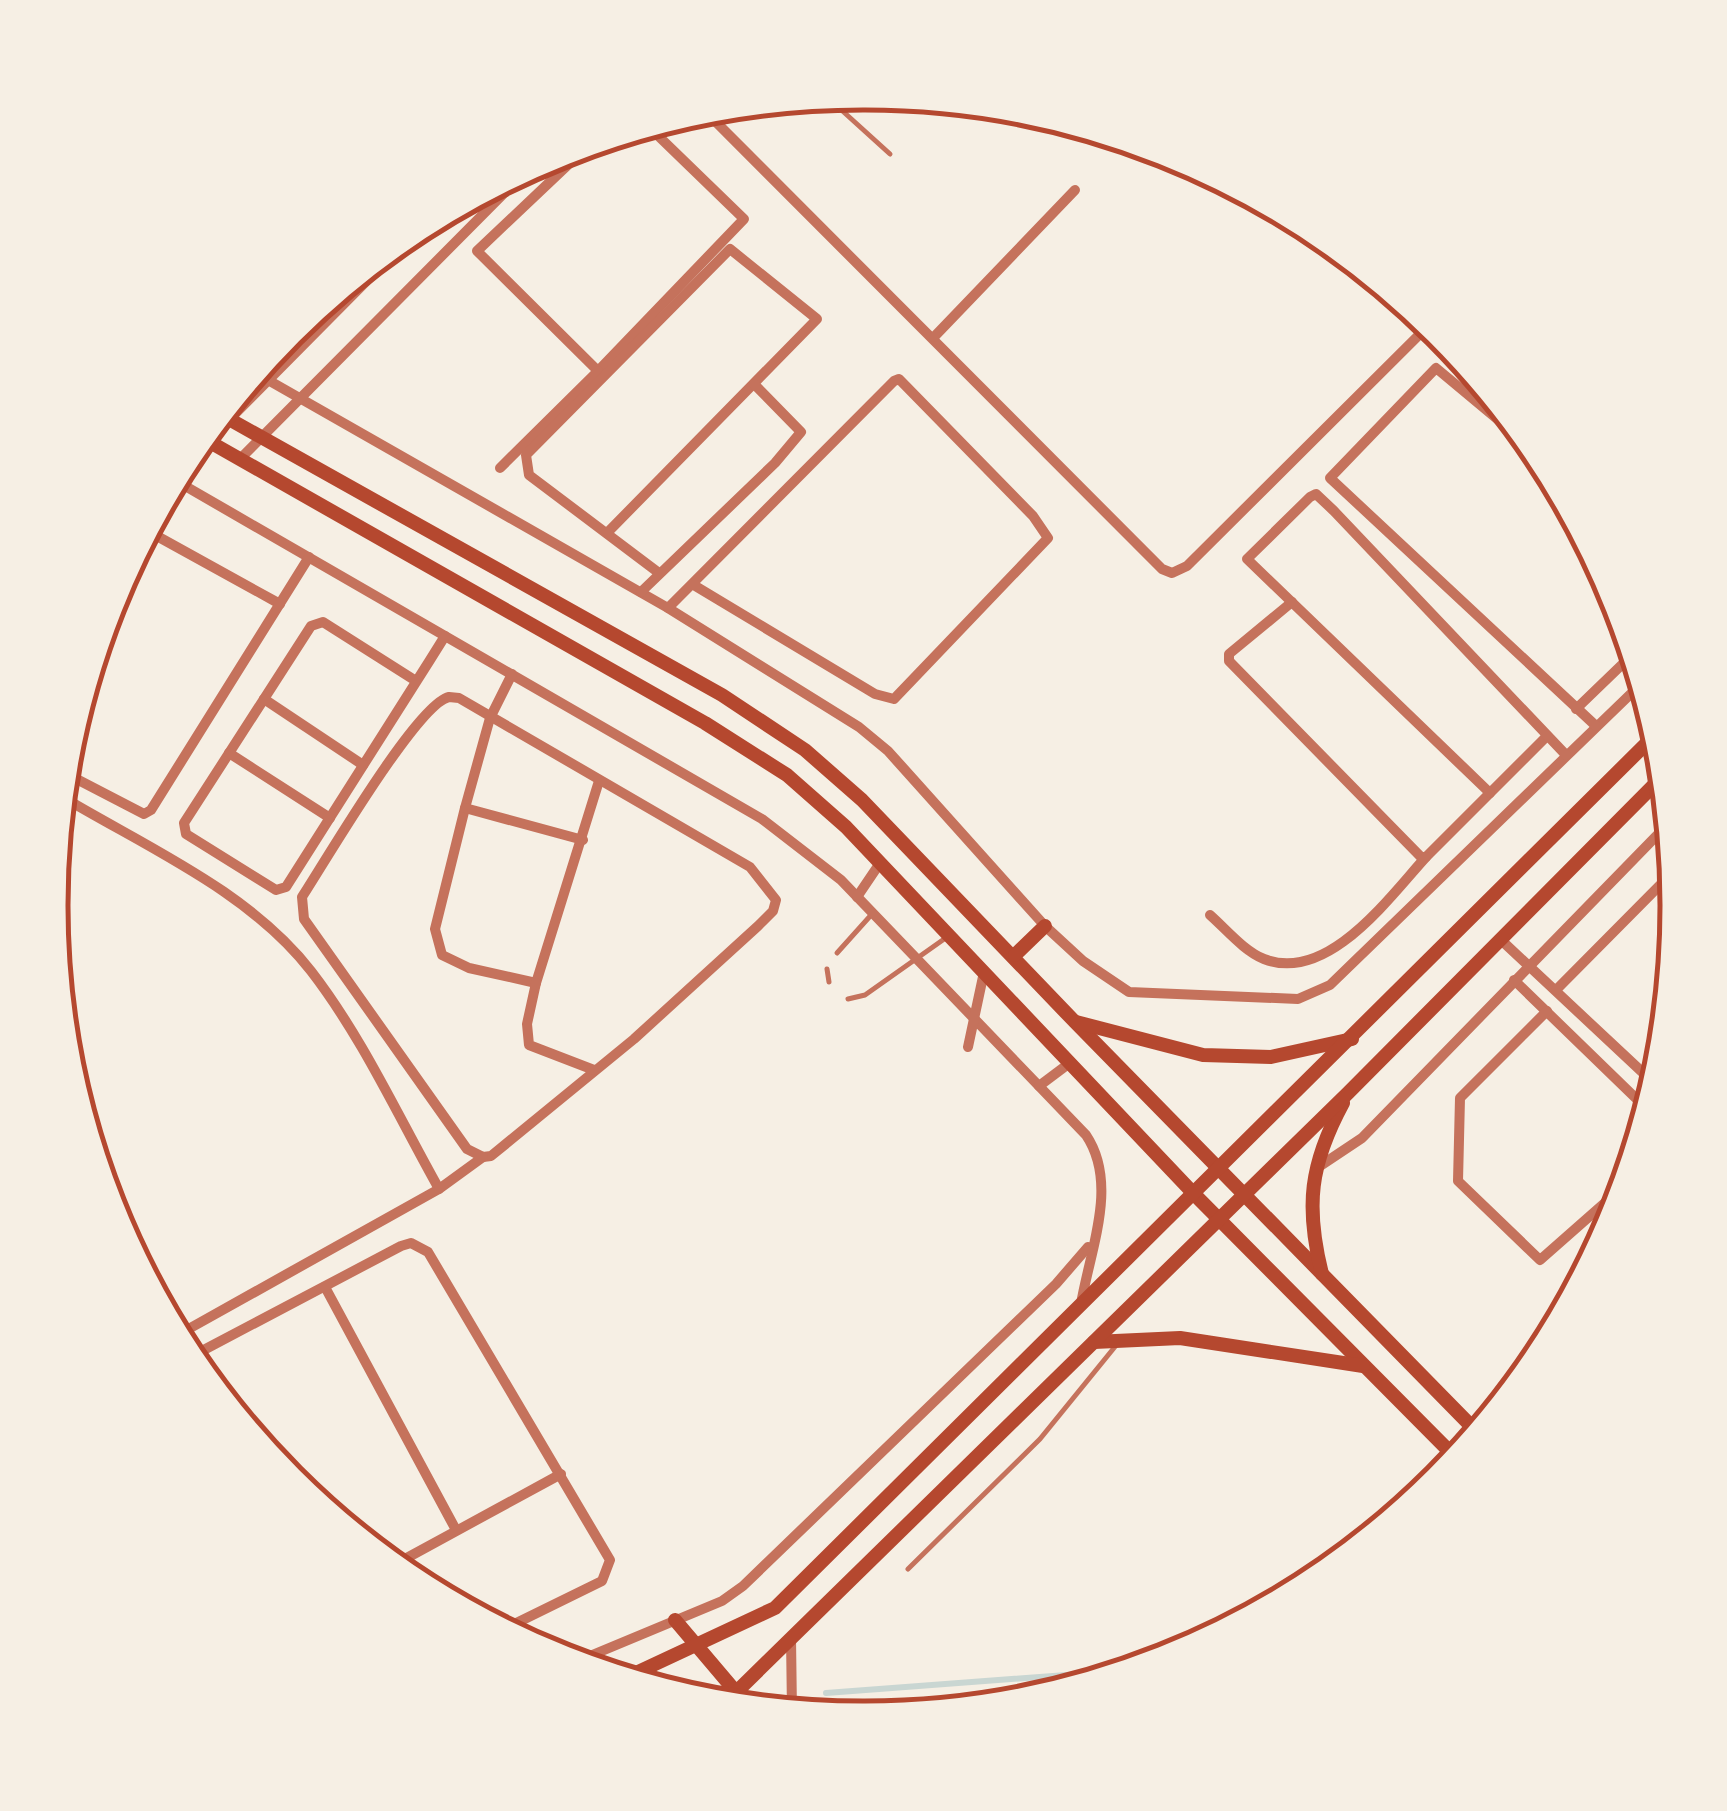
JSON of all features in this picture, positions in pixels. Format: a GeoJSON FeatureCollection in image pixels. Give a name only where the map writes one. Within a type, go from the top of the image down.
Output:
{"type":"FeatureCollection","features":[{"type":"Feature","properties":{"kind":"main road"},"geometry":{"type":"LineString","coordinates":[[232,421],[722,695],[805,750],[862,800],[1015,954],[1075,1022],[1468,1423]]}},
{"type":"Feature","properties":{"kind":"main road"},"geometry":{"type":"LineString","coordinates":[[215,445],[788,775],[880,863],[1219,1220],[1445,1448]]}},
{"type":"Feature","properties":{"kind":"main road"},"geometry":{"type":"LineString","coordinates":[[643,1670],[776,1608],[1643,747]]}},
{"type":"Feature","properties":{"kind":"main road"},"geometry":{"type":"LineString","coordinates":[[737,1691],[1219,1220],[1242,1193],[1348,1094],[1651,788]]}},
{"type":"Feature","properties":{"kind":"main road"},"geometry":{"type":"LineString","coordinates":[[1015,954],[1045,926]]}},
{"type":"Feature","properties":{"kind":"main road"},"geometry":{"type":"LineString","coordinates":[[1075,1022],[1202,1055],[1271,1057],[1352,1039]]}},
{"type":"Feature","properties":{"kind":"main road"},"geometry":{"type":"LineString","coordinates":[[1323,1277],[1312,1234],[1318,1150],[1348,1094]]}},
{"type":"Feature","properties":{"kind":"main road"},"geometry":{"type":"LineString","coordinates":[[1094,1342],[1180,1338],[1363,1366]]}},
{"type":"Feature","properties":{"kind":"main road"},"geometry":{"type":"LineString","coordinates":[[675,1620],[735,1691]]}},
{"type":"Feature","properties":{"kind":"street"},"geometry":{"type":"LineString","coordinates":[[718,123],[1162,569],[1172,572],[1186,566],[1418,336]]}},
{"type":"Feature","properties":{"kind":"street"},"geometry":{"type":"LineString","coordinates":[[500,468],[744,219],[660,136]]}},
{"type":"Feature","properties":{"kind":"street"},"geometry":{"type":"LineString","coordinates":[[562,169],[477,251],[598,371]]}},
{"type":"Feature","properties":{"kind":"street"},"geometry":{"type":"LineString","coordinates":[[934,337],[1075,190]]}},
{"type":"Feature","properties":{"kind":"street"},"geometry":{"type":"LineString","coordinates":[[240,459],[495,200]]}},
{"type":"Feature","properties":{"kind":"street"},"geometry":{"type":"LineString","coordinates":[[607,534],[817,318],[730,249],[526,454],[529,475],[607,534],[659,572]]}},
{"type":"Feature","properties":{"kind":"street"},"geometry":{"type":"LineString","coordinates":[[259,388],[350,298]]}},
{"type":"Feature","properties":{"kind":"street"},"geometry":{"type":"LineString","coordinates":[[1485,409],[1436,368],[1330,478],[1596,726]]}},
{"type":"Feature","properties":{"kind":"street"},"geometry":{"type":"LineString","coordinates":[[668,608],[692,584],[900,379],[1033,516],[1048,538],[894,699],[875,694],[692,584]]}},
{"type":"Feature","properties":{"kind":"street"},"geometry":{"type":"LineString","coordinates":[[269,380],[668,608],[876,740],[1045,926],[1083,961],[1142,996],[1298,998],[1341,975],[1630,693]]}},
{"type":"Feature","properties":{"kind":"street"},"geometry":{"type":"LineString","coordinates":[[640,592],[801,432],[754,384]]}},
{"type":"Feature","properties":{"kind":"street"},"geometry":{"type":"LineString","coordinates":[[186,488],[762,819],[857,897],[1100,1155],[1100,1210],[1081,1307]]}},
{"type":"Feature","properties":{"kind":"street"},"geometry":{"type":"LineString","coordinates":[[1490,794],[1247,556],[1316,494],[1566,755]]}},
{"type":"Feature","properties":{"kind":"street"},"geometry":{"type":"LineString","coordinates":[[158,537],[280,604]]}},
{"type":"Feature","properties":{"kind":"street"},"geometry":{"type":"LineString","coordinates":[[78,780],[137,813],[151,810],[309,557]]}},
{"type":"Feature","properties":{"kind":"street"},"geometry":{"type":"LineString","coordinates":[[1292,602],[1229,654],[1229,661],[1418,855],[1426,857]]}},
{"type":"Feature","properties":{"kind":"street"},"geometry":{"type":"LineString","coordinates":[[416,682],[316,622],[184,823],[186,834],[281,890],[330,818],[363,764],[416,682],[445,636]]}},
{"type":"Feature","properties":{"kind":"street"},"geometry":{"type":"LineString","coordinates":[[1576,709],[1622,665]]}},
{"type":"Feature","properties":{"kind":"street"},"geometry":{"type":"LineString","coordinates":[[512,674],[490,718],[435,929],[436,946],[454,962],[536,983]]}},
{"type":"Feature","properties":{"kind":"street"},"geometry":{"type":"LineString","coordinates":[[190,1328],[440,1189],[490,1156],[774,911],[776,900],[750,867],[458,698],[440,699],[430,707],[322,866],[302,897],[301,908],[304,919],[467,1149],[482,1158]]}},
{"type":"Feature","properties":{"kind":"street"},"geometry":{"type":"LineString","coordinates":[[264,699],[363,764]]}},
{"type":"Feature","properties":{"kind":"street"},"geometry":{"type":"LineString","coordinates":[[1210,915],[1265,960],[1304,961],[1343,940],[1547,736]]}},
{"type":"Feature","properties":{"kind":"street"},"geometry":{"type":"LineString","coordinates":[[229,754],[330,818]]}},
{"type":"Feature","properties":{"kind":"street"},"geometry":{"type":"LineString","coordinates":[[594,1070],[529,1044],[527,1024],[536,983],[599,781]]}},
{"type":"Feature","properties":{"kind":"street"},"geometry":{"type":"LineString","coordinates":[[74,804],[226,893],[309,968],[339,1012],[440,1189]]}},
{"type":"Feature","properties":{"kind":"street"},"geometry":{"type":"LineString","coordinates":[[466,808],[583,840]]}},
{"type":"Feature","properties":{"kind":"street"},"geometry":{"type":"LineString","coordinates":[[1316,1169],[1362,1138],[1656,836]]}},
{"type":"Feature","properties":{"kind":"street"},"geometry":{"type":"LineString","coordinates":[[857,897],[880,863]]}},
{"type":"Feature","properties":{"kind":"street"},"geometry":{"type":"LineString","coordinates":[[1556,990],[1659,886]]}},
{"type":"Feature","properties":{"kind":"street"},"geometry":{"type":"LineString","coordinates":[[1500,939],[1642,1071]]}},
{"type":"Feature","properties":{"kind":"street"},"geometry":{"type":"LineString","coordinates":[[968,1047],[984,972]]}},
{"type":"Feature","properties":{"kind":"street"},"geometry":{"type":"LineString","coordinates":[[1514,980],[1635,1098]]}},
{"type":"Feature","properties":{"kind":"street"},"geometry":{"type":"LineString","coordinates":[[1547,1011],[1460,1098],[1458,1180],[1540,1260],[1600,1207]]}},
{"type":"Feature","properties":{"kind":"street"},"geometry":{"type":"LineString","coordinates":[[1039,1086],[1071,1062]]}},
{"type":"Feature","properties":{"kind":"street"},"geometry":{"type":"LineString","coordinates":[[595,1654],[722,1601],[743,1586],[1056,1284],[1091,1242]]}},
{"type":"Feature","properties":{"kind":"street"},"geometry":{"type":"LineString","coordinates":[[206,1353],[400,1246],[421,1246],[606,1550],[608,1572],[602,1580],[518,1622]]}},
{"type":"Feature","properties":{"kind":"street"},"geometry":{"type":"LineString","coordinates":[[324,1287],[456,1530]]}},
{"type":"Feature","properties":{"kind":"street"},"geometry":{"type":"LineString","coordinates":[[407,1557],[561,1474]]}},
{"type":"Feature","properties":{"kind":"street"},"geometry":{"type":"LineString","coordinates":[[791,1638],[792,1698]]}},
{"type":"Feature","properties":{"kind":"lane"},"geometry":{"type":"LineString","coordinates":[[841,110],[890,154]]}},
{"type":"Feature","properties":{"kind":"lane"},"geometry":{"type":"LineString","coordinates":[[837,952],[872,913]]}},
{"type":"Feature","properties":{"kind":"lane"},"geometry":{"type":"LineString","coordinates":[[848,998],[865,995],[949,935]]}},
{"type":"Feature","properties":{"kind":"lane"},"geometry":{"type":"LineString","coordinates":[[827,969],[828,982]]}},
{"type":"Feature","properties":{"kind":"lane"},"geometry":{"type":"LineString","coordinates":[[908,1569],[1040,1439],[1120,1341]]}},
{"type":"Feature","properties":{"kind":"waterway"},"geometry":{"type":"LineString","coordinates":[[826,1693],[1066,1675]]}}]}
